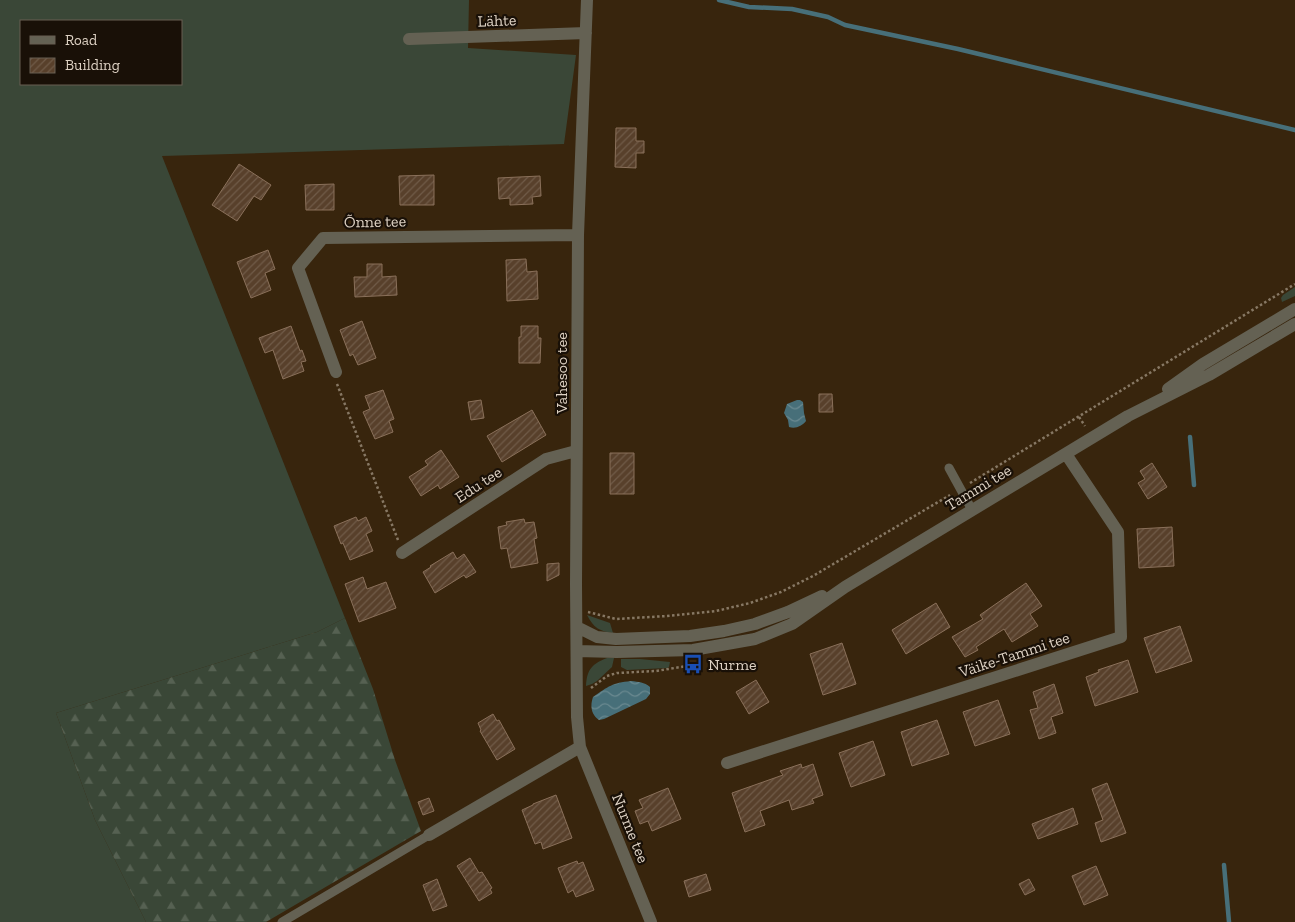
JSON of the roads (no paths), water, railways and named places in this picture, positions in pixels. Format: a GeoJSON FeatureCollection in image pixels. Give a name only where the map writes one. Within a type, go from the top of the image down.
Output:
{"type":"FeatureCollection","features":[{"type":"Feature","properties":{"kind":"street","name":"Vahesoo tee"},"geometry":{"type":"LineString","coordinates":[[580,747],[577,717],[576,584],[578,235],[587,0]]}},
{"type":"Feature","properties":{"kind":"street","name":"Lähte"},"geometry":{"type":"LineString","coordinates":[[409,39],[586,33]]}},
{"type":"Feature","properties":{"kind":"street","name":"Õnne tee"},"geometry":{"type":"LineString","coordinates":[[336,372],[298,268],[323,238],[578,235]]}},
{"type":"Feature","properties":{"kind":"street","name":"Tammi tee"},"geometry":{"type":"LineString","coordinates":[[577,651],[693,650],[755,639],[792,624],[845,587],[1128,416],[1203,364],[1295,309]]}},
{"type":"Feature","properties":{"kind":"street","name":"Tammi tee"},"geometry":{"type":"LineString","coordinates":[[1128,416],[1209,375],[1295,324]]}},
{"type":"Feature","properties":{"kind":"street","name":"Edu tee"},"geometry":{"type":"LineString","coordinates":[[405,552],[546,459],[576,451]]}},
{"type":"Feature","properties":{"kind":"street","name":"Väike-Tammi tee"},"geometry":{"type":"LineString","coordinates":[[727,763],[1121,637],[1118,532],[1066,454]]}},
{"type":"Feature","properties":{"kind":"street","name":"Tammi tee"},"geometry":{"type":"LineString","coordinates":[[577,627],[597,637],[616,639],[690,636],[724,631],[755,624],[788,612],[845,587]]}},
{"type":"Feature","properties":{"kind":"street"},"geometry":{"type":"LineString","coordinates":[[429,834],[580,747]]}},
{"type":"Feature","properties":{"kind":"street","name":"Nurme tee"},"geometry":{"type":"LineString","coordinates":[[580,747],[651,922]]}},
{"type":"Feature","properties":{"kind":"lane"},"geometry":{"type":"LineString","coordinates":[[949,468],[972,510]]}},
{"type":"Feature","properties":{"kind":"lane"},"geometry":{"type":"LineString","coordinates":[[282,922],[429,834]]}},
{"type":"Feature","properties":{"kind":"water"},"geometry":{"type":"Polygon","coordinates":[[[797,400],[803,402],[806,421],[799,427],[789,427],[784,413],[787,404],[797,400]]]}},
{"type":"Feature","properties":{"kind":"water"},"geometry":{"type":"Polygon","coordinates":[[[631,681],[643,683],[650,687],[650,694],[646,699],[604,719],[599,720],[596,718],[592,710],[593,697],[611,686],[631,681]]]}},
{"type":"Feature","properties":{"kind":"waterway"},"geometry":{"type":"LineString","coordinates":[[719,0],[749,7],[792,9],[828,17],[845,25],[958,49],[1295,130]]}},
{"type":"Feature","properties":{"kind":"waterway"},"geometry":{"type":"LineString","coordinates":[[1190,437],[1194,485]]}},
{"type":"Feature","properties":{"kind":"waterway"},"geometry":{"type":"LineString","coordinates":[[1224,865],[1229,922]]}},
{"type":"Feature","properties":{"kind":"place","name":"Nurme"},"geometry":{"type":"Point","coordinates":[693,664]}}]}
